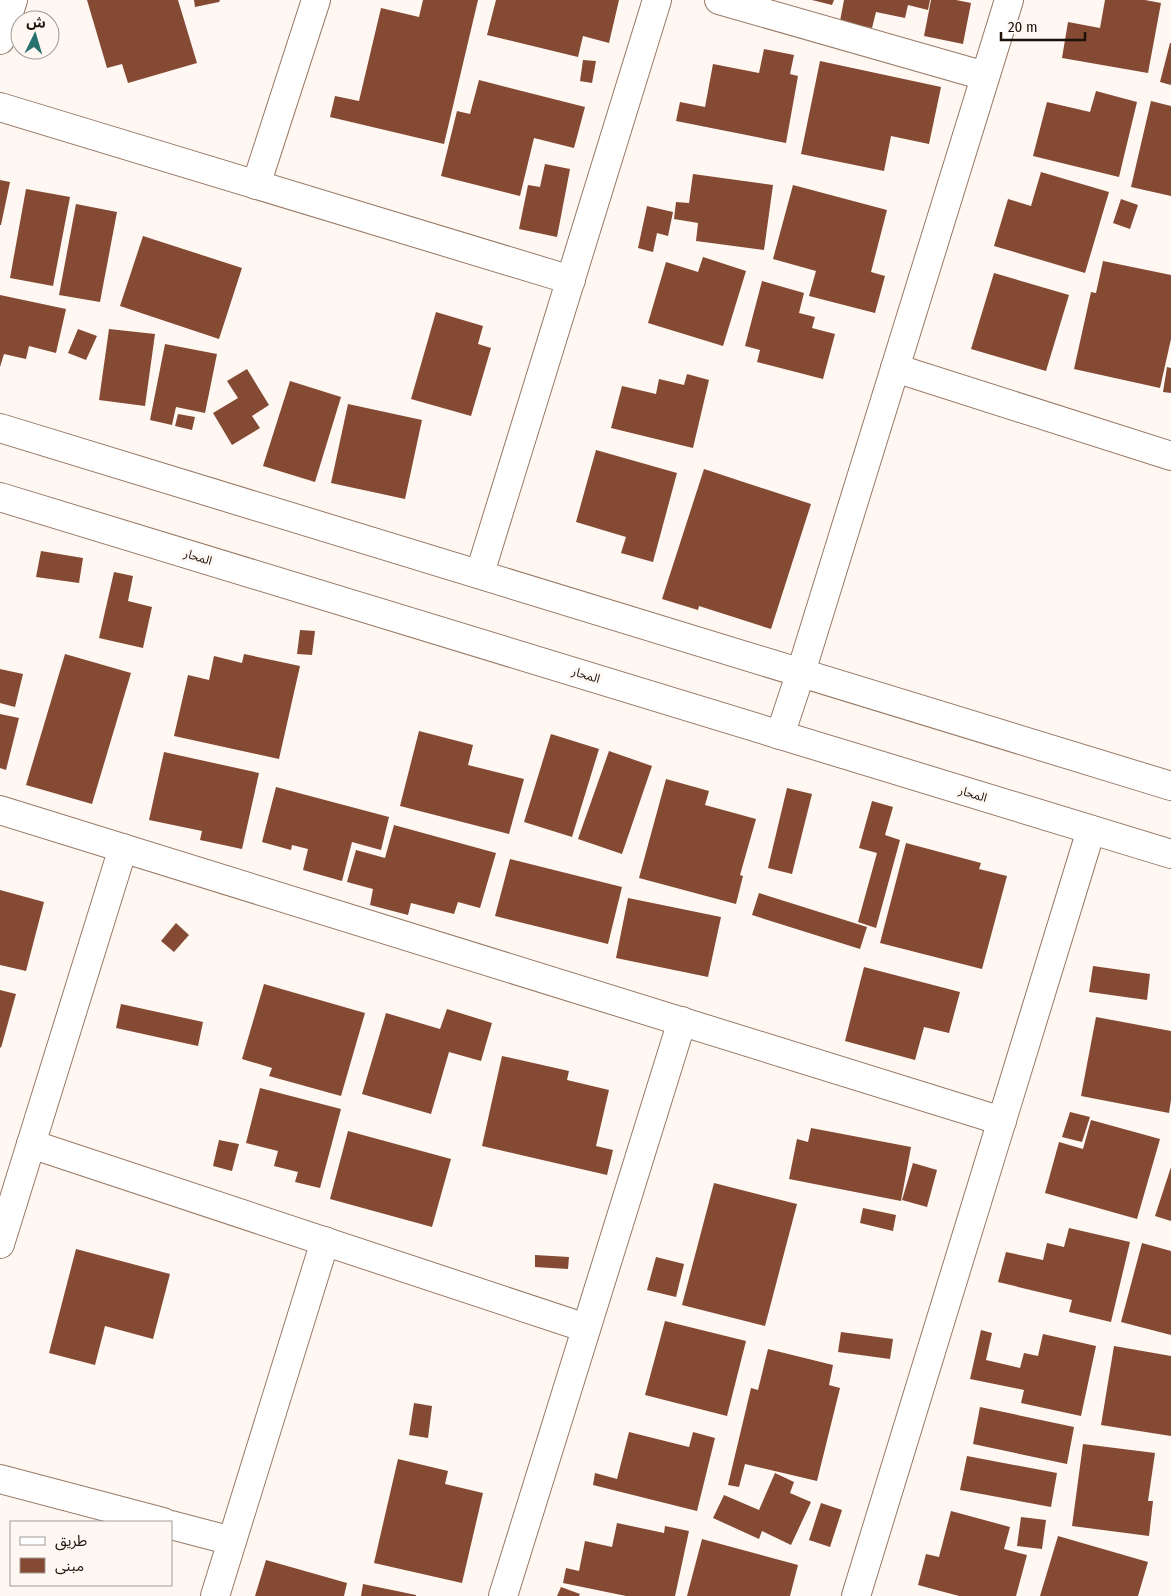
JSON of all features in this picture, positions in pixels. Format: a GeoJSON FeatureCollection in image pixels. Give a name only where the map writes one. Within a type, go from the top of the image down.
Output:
{"type":"FeatureCollection","features":[{"type":"Feature","properties":{"kind":"street"},"geometry":{"type":"LineString","coordinates":[[0,40],[13,0]]}},
{"type":"Feature","properties":{"kind":"street"},"geometry":{"type":"LineString","coordinates":[[256,185],[316,0]]}},
{"type":"Feature","properties":{"kind":"street"},"geometry":{"type":"LineString","coordinates":[[480,573],[657,0]]}},
{"type":"Feature","properties":{"kind":"street"},"geometry":{"type":"LineString","coordinates":[[719,0],[985,76]]}},
{"type":"Feature","properties":{"kind":"street"},"geometry":{"type":"LineString","coordinates":[[780,735],[1009,0]]}},
{"type":"Feature","properties":{"kind":"street"},"geometry":{"type":"LineString","coordinates":[[0,107],[571,280]]}},
{"type":"Feature","properties":{"kind":"street"},"geometry":{"type":"LineString","coordinates":[[895,368],[1171,456]]}},
{"type":"Feature","properties":{"kind":"street"},"geometry":{"type":"LineString","coordinates":[[0,428],[480,573],[1171,786]]}},
{"type":"Feature","properties":{"kind":"street","name":"المحار"},"geometry":{"type":"LineString","coordinates":[[0,497],[1171,854]]}},
{"type":"Feature","properties":{"kind":"street"},"geometry":{"type":"LineString","coordinates":[[0,810],[1002,1121]]}},
{"type":"Feature","properties":{"kind":"street"},"geometry":{"type":"LineString","coordinates":[[856,1596],[1090,830]]}},
{"type":"Feature","properties":{"kind":"street"},"geometry":{"type":"LineString","coordinates":[[0,1244],[123,848]]}},
{"type":"Feature","properties":{"kind":"street"},"geometry":{"type":"LineString","coordinates":[[503,1596],[682,1021]]}},
{"type":"Feature","properties":{"kind":"street"},"geometry":{"type":"LineString","coordinates":[[31,1144],[586,1328]]}},
{"type":"Feature","properties":{"kind":"street"},"geometry":{"type":"LineString","coordinates":[[215,1596],[325,1241]]}},
{"type":"Feature","properties":{"kind":"street"},"geometry":{"type":"LineString","coordinates":[[0,1479],[159,1521]]}},
{"type":"Feature","properties":{"kind":"street"},"geometry":{"type":"LineString","coordinates":[[172,1524],[232,1541]]}},
{"type":"Feature","properties":{"kind":"building"},"geometry":{"type":"Polygon","coordinates":[[[87,0],[178,0],[197,63],[128,83],[122,64],[107,68],[87,0]]]}},
{"type":"Feature","properties":{"kind":"building"},"geometry":{"type":"Polygon","coordinates":[[[194,0],[220,0],[219,2],[195,7],[194,0]]]}},
{"type":"Feature","properties":{"kind":"building"},"geometry":{"type":"Polygon","coordinates":[[[423,0],[478,0],[444,144],[330,117],[335,96],[359,101],[381,8],[419,17],[423,0]]]}},
{"type":"Feature","properties":{"kind":"building"},"geometry":{"type":"Polygon","coordinates":[[[496,0],[619,0],[609,43],[583,36],[578,57],[487,35],[496,0]]]}},
{"type":"Feature","properties":{"kind":"building"},"geometry":{"type":"Polygon","coordinates":[[[812,0],[834,0],[832,5],[812,0]]]}},
{"type":"Feature","properties":{"kind":"building"},"geometry":{"type":"Polygon","coordinates":[[[844,0],[930,0],[928,10],[908,5],[905,18],[876,12],[872,28],[840,21],[844,0]]]}},
{"type":"Feature","properties":{"kind":"building"},"geometry":{"type":"Polygon","coordinates":[[[931,0],[956,0],[971,3],[963,44],[924,36],[931,0]]]}},
{"type":"Feature","properties":{"kind":"building"},"geometry":{"type":"Polygon","coordinates":[[[1105,0],[1145,0],[1161,3],[1148,73],[1062,58],[1068,22],[1100,28],[1105,0]]]}},
{"type":"Feature","properties":{"kind":"building"},"geometry":{"type":"Polygon","coordinates":[[[1171,43],[1171,85],[1160,82],[1171,43]]]}},
{"type":"Feature","properties":{"kind":"building"},"geometry":{"type":"Polygon","coordinates":[[[764,49],[794,55],[790,74],[798,76],[786,143],[676,121],[680,102],[705,107],[713,64],[759,73],[764,49]]]}},
{"type":"Feature","properties":{"kind":"building"},"geometry":{"type":"Polygon","coordinates":[[[583,60],[596,61],[592,83],[580,81],[583,60]]]}},
{"type":"Feature","properties":{"kind":"building"},"geometry":{"type":"Polygon","coordinates":[[[820,61],[941,87],[929,144],[891,136],[884,171],[801,154],[820,61]]]}},
{"type":"Feature","properties":{"kind":"building"},"geometry":{"type":"Polygon","coordinates":[[[479,80],[585,107],[574,148],[534,138],[520,196],[441,176],[457,111],[470,114],[479,80]]]}},
{"type":"Feature","properties":{"kind":"building"},"geometry":{"type":"Polygon","coordinates":[[[1096,91],[1137,102],[1119,177],[1033,156],[1047,102],[1090,112],[1096,91]]]}},
{"type":"Feature","properties":{"kind":"building"},"geometry":{"type":"Polygon","coordinates":[[[1151,101],[1171,106],[1171,196],[1131,187],[1151,101]]]}},
{"type":"Feature","properties":{"kind":"building"},"geometry":{"type":"Polygon","coordinates":[[[545,164],[570,169],[557,237],[519,229],[528,185],[540,187],[545,164]]]}},
{"type":"Feature","properties":{"kind":"building"},"geometry":{"type":"Polygon","coordinates":[[[1041,172],[1109,192],[1085,273],[994,246],[1008,199],[1031,206],[1041,172]]]}},
{"type":"Feature","properties":{"kind":"building"},"geometry":{"type":"Polygon","coordinates":[[[693,174],[773,185],[764,250],[696,241],[698,223],[674,219],[676,202],[689,203],[693,174]]]}},
{"type":"Feature","properties":{"kind":"building"},"geometry":{"type":"Polygon","coordinates":[[[0,180],[10,182],[1,225],[0,225],[0,180]]]}},
{"type":"Feature","properties":{"kind":"building"},"geometry":{"type":"Polygon","coordinates":[[[793,185],[887,210],[871,272],[885,276],[875,313],[809,296],[816,271],[773,259],[793,185]]]}},
{"type":"Feature","properties":{"kind":"building"},"geometry":{"type":"Polygon","coordinates":[[[26,189],[70,197],[53,286],[10,278],[26,189]]]}},
{"type":"Feature","properties":{"kind":"building"},"geometry":{"type":"Polygon","coordinates":[[[1121,199],[1138,205],[1130,229],[1113,223],[1121,199]]]}},
{"type":"Feature","properties":{"kind":"building"},"geometry":{"type":"Polygon","coordinates":[[[76,204],[117,212],[100,302],[59,295],[76,204]]]}},
{"type":"Feature","properties":{"kind":"building"},"geometry":{"type":"Polygon","coordinates":[[[647,206],[673,212],[668,236],[657,233],[653,252],[638,248],[647,206]]]}},
{"type":"Feature","properties":{"kind":"building"},"geometry":{"type":"Polygon","coordinates":[[[143,236],[242,268],[219,339],[120,306],[143,236]]]}},
{"type":"Feature","properties":{"kind":"building"},"geometry":{"type":"Polygon","coordinates":[[[703,257],[746,271],[723,346],[648,323],[666,262],[698,272],[703,257]]]}},
{"type":"Feature","properties":{"kind":"building"},"geometry":{"type":"Polygon","coordinates":[[[1103,261],[1171,275],[1171,339],[1160,388],[1074,369],[1091,292],[1096,293],[1103,261]]]}},
{"type":"Feature","properties":{"kind":"building"},"geometry":{"type":"Polygon","coordinates":[[[994,273],[1069,295],[1046,371],[971,349],[994,273]]]}},
{"type":"Feature","properties":{"kind":"building"},"geometry":{"type":"Polygon","coordinates":[[[762,281],[804,293],[799,313],[815,317],[812,328],[835,334],[823,379],[757,362],[760,350],[745,346],[762,281]]]}},
{"type":"Feature","properties":{"kind":"building"},"geometry":{"type":"Polygon","coordinates":[[[0,295],[66,309],[56,353],[29,346],[26,359],[4,354],[0,367],[0,295]]]}},
{"type":"Feature","properties":{"kind":"building"},"geometry":{"type":"Polygon","coordinates":[[[436,312],[483,326],[478,344],[491,348],[471,416],[411,399],[436,312]]]}},
{"type":"Feature","properties":{"kind":"building"},"geometry":{"type":"Polygon","coordinates":[[[78,329],[97,336],[86,360],[68,353],[78,329]]]}},
{"type":"Feature","properties":{"kind":"building"},"geometry":{"type":"Polygon","coordinates":[[[109,329],[155,334],[145,406],[99,400],[109,329]]]}},
{"type":"Feature","properties":{"kind":"building"},"geometry":{"type":"Polygon","coordinates":[[[165,344],[217,354],[205,413],[176,407],[172,425],[150,420],[165,344]]]}},
{"type":"Feature","properties":{"kind":"building"},"geometry":{"type":"Polygon","coordinates":[[[1167,367],[1171,368],[1171,393],[1163,392],[1167,367]]]}},
{"type":"Feature","properties":{"kind":"building"},"geometry":{"type":"Polygon","coordinates":[[[247,369],[269,405],[252,416],[260,428],[232,445],[213,413],[238,398],[227,381],[247,369]]]}},
{"type":"Feature","properties":{"kind":"building"},"geometry":{"type":"Polygon","coordinates":[[[687,374],[709,380],[693,448],[611,428],[622,386],[656,394],[659,379],[684,385],[687,374]]]}},
{"type":"Feature","properties":{"kind":"building"},"geometry":{"type":"Polygon","coordinates":[[[290,381],[341,397],[315,482],[263,466],[290,381]]]}},
{"type":"Feature","properties":{"kind":"building"},"geometry":{"type":"Polygon","coordinates":[[[348,404],[422,420],[405,499],[331,483],[348,404]]]}},
{"type":"Feature","properties":{"kind":"building"},"geometry":{"type":"Polygon","coordinates":[[[178,414],[195,417],[192,430],[175,426],[178,414]]]}},
{"type":"Feature","properties":{"kind":"building"},"geometry":{"type":"Polygon","coordinates":[[[596,450],[677,473],[653,562],[621,553],[626,537],[576,522],[596,450]]]}},
{"type":"Feature","properties":{"kind":"building"},"geometry":{"type":"Polygon","coordinates":[[[704,469],[811,504],[771,629],[699,606],[698,610],[662,599],[704,469]]]}},
{"type":"Feature","properties":{"kind":"building"},"geometry":{"type":"Polygon","coordinates":[[[41,551],[83,558],[79,583],[36,577],[41,551]]]}},
{"type":"Feature","properties":{"kind":"building"},"geometry":{"type":"Polygon","coordinates":[[[114,572],[133,576],[128,601],[152,607],[143,648],[99,638],[114,572]]]}},
{"type":"Feature","properties":{"kind":"building"},"geometry":{"type":"Polygon","coordinates":[[[300,630],[315,631],[312,655],[297,654],[300,630]]]}},
{"type":"Feature","properties":{"kind":"building"},"geometry":{"type":"Polygon","coordinates":[[[65,654],[131,673],[92,804],[26,785],[65,654]]]}},
{"type":"Feature","properties":{"kind":"building"},"geometry":{"type":"Polygon","coordinates":[[[244,654],[300,666],[279,759],[174,736],[188,675],[209,680],[214,656],[242,663],[244,654]]]}},
{"type":"Feature","properties":{"kind":"building"},"geometry":{"type":"Polygon","coordinates":[[[0,669],[23,674],[15,707],[0,703],[0,669]]]}},
{"type":"Feature","properties":{"kind":"building"},"geometry":{"type":"Polygon","coordinates":[[[0,714],[19,718],[6,770],[0,768],[0,714]]]}},
{"type":"Feature","properties":{"kind":"building"},"geometry":{"type":"Polygon","coordinates":[[[419,731],[473,745],[468,765],[524,779],[509,834],[400,806],[419,731]]]}},
{"type":"Feature","properties":{"kind":"building"},"geometry":{"type":"Polygon","coordinates":[[[551,734],[599,749],[572,837],[524,822],[551,734]]]}},
{"type":"Feature","properties":{"kind":"building"},"geometry":{"type":"Polygon","coordinates":[[[609,751],[652,766],[622,854],[578,839],[609,751]]]}},
{"type":"Feature","properties":{"kind":"building"},"geometry":{"type":"Polygon","coordinates":[[[164,752],[259,773],[242,849],[200,840],[202,831],[149,820],[164,752]]]}},
{"type":"Feature","properties":{"kind":"building"},"geometry":{"type":"Polygon","coordinates":[[[666,779],[709,791],[705,805],[756,819],[740,875],[743,876],[736,904],[639,878],[666,779]]]}},
{"type":"Feature","properties":{"kind":"building"},"geometry":{"type":"Polygon","coordinates":[[[276,787],[389,817],[381,850],[352,842],[342,881],[303,870],[308,849],[292,845],[291,850],[262,842],[276,787]]]}},
{"type":"Feature","properties":{"kind":"building"},"geometry":{"type":"Polygon","coordinates":[[[787,788],[812,794],[792,874],[768,868],[787,788]]]}},
{"type":"Feature","properties":{"kind":"building"},"geometry":{"type":"Polygon","coordinates":[[[872,801],[893,807],[885,835],[900,840],[876,928],[858,922],[877,853],[859,848],[872,801]]]}},
{"type":"Feature","properties":{"kind":"building"},"geometry":{"type":"Polygon","coordinates":[[[394,825],[496,853],[480,908],[458,902],[454,914],[411,903],[408,915],[370,905],[373,889],[347,882],[356,850],[385,858],[394,825]]]}},
{"type":"Feature","properties":{"kind":"building"},"geometry":{"type":"Polygon","coordinates":[[[906,843],[981,863],[979,869],[1007,876],[982,969],[880,943],[906,843]]]}},
{"type":"Feature","properties":{"kind":"building"},"geometry":{"type":"Polygon","coordinates":[[[510,859],[622,887],[608,944],[495,916],[510,859]]]}},
{"type":"Feature","properties":{"kind":"building"},"geometry":{"type":"Polygon","coordinates":[[[0,890],[44,902],[26,971],[0,965],[0,890]]]}},
{"type":"Feature","properties":{"kind":"building"},"geometry":{"type":"Polygon","coordinates":[[[759,893],[867,927],[860,949],[752,915],[759,893]]]}},
{"type":"Feature","properties":{"kind":"building"},"geometry":{"type":"Polygon","coordinates":[[[628,898],[721,917],[708,977],[616,958],[628,898]]]}},
{"type":"Feature","properties":{"kind":"building"},"geometry":{"type":"Polygon","coordinates":[[[176,923],[189,935],[174,952],[161,941],[176,923]]]}},
{"type":"Feature","properties":{"kind":"building"},"geometry":{"type":"Polygon","coordinates":[[[1093,966],[1150,974],[1147,1000],[1089,992],[1093,966]]]}},
{"type":"Feature","properties":{"kind":"building"},"geometry":{"type":"Polygon","coordinates":[[[864,967],[960,992],[949,1033],[924,1027],[915,1060],[845,1041],[864,967]]]}},
{"type":"Feature","properties":{"kind":"building"},"geometry":{"type":"Polygon","coordinates":[[[264,984],[365,1013],[341,1096],[269,1076],[272,1068],[242,1059],[264,984]]]}},
{"type":"Feature","properties":{"kind":"building"},"geometry":{"type":"Polygon","coordinates":[[[0,990],[16,994],[1,1048],[0,1047],[0,990]]]}},
{"type":"Feature","properties":{"kind":"building"},"geometry":{"type":"Polygon","coordinates":[[[121,1004],[203,1022],[198,1046],[116,1028],[121,1004]]]}},
{"type":"Feature","properties":{"kind":"building"},"geometry":{"type":"Polygon","coordinates":[[[447,1009],[492,1023],[481,1061],[449,1052],[431,1114],[362,1094],[386,1013],[440,1029],[447,1009]]]}},
{"type":"Feature","properties":{"kind":"building"},"geometry":{"type":"Polygon","coordinates":[[[1096,1017],[1171,1031],[1171,1100],[1169,1113],[1081,1096],[1096,1017]]]}},
{"type":"Feature","properties":{"kind":"building"},"geometry":{"type":"Polygon","coordinates":[[[502,1056],[569,1071],[567,1080],[609,1090],[596,1146],[613,1150],[607,1175],[482,1146],[502,1056]]]}},
{"type":"Feature","properties":{"kind":"building"},"geometry":{"type":"Polygon","coordinates":[[[260,1088],[341,1109],[320,1188],[295,1182],[298,1172],[274,1166],[278,1151],[246,1143],[260,1088]]]}},
{"type":"Feature","properties":{"kind":"building"},"geometry":{"type":"Polygon","coordinates":[[[1070,1112],[1090,1117],[1082,1142],[1062,1137],[1070,1112]]]}},
{"type":"Feature","properties":{"kind":"building"},"geometry":{"type":"Polygon","coordinates":[[[1091,1120],[1160,1139],[1137,1219],[1045,1193],[1059,1142],[1083,1149],[1091,1120]]]}},
{"type":"Feature","properties":{"kind":"building"},"geometry":{"type":"Polygon","coordinates":[[[811,1128],[911,1147],[901,1201],[789,1179],[797,1139],[808,1142],[811,1128]]]}},
{"type":"Feature","properties":{"kind":"building"},"geometry":{"type":"Polygon","coordinates":[[[348,1131],[451,1159],[432,1227],[330,1199],[348,1131]]]}},
{"type":"Feature","properties":{"kind":"building"},"geometry":{"type":"Polygon","coordinates":[[[219,1140],[239,1144],[232,1171],[213,1166],[219,1140]]]}},
{"type":"Feature","properties":{"kind":"building"},"geometry":{"type":"Polygon","coordinates":[[[913,1163],[937,1170],[927,1207],[902,1200],[913,1163]]]}},
{"type":"Feature","properties":{"kind":"building"},"geometry":{"type":"Polygon","coordinates":[[[1171,1167],[1171,1221],[1155,1216],[1171,1167]]]}},
{"type":"Feature","properties":{"kind":"building"},"geometry":{"type":"Polygon","coordinates":[[[714,1183],[797,1204],[765,1326],[682,1305],[714,1183]]]}},
{"type":"Feature","properties":{"kind":"building"},"geometry":{"type":"Polygon","coordinates":[[[863,1208],[896,1215],[893,1231],[860,1223],[863,1208]]]}},
{"type":"Feature","properties":{"kind":"building"},"geometry":{"type":"Polygon","coordinates":[[[1069,1228],[1130,1242],[1111,1322],[1069,1312],[1072,1300],[998,1282],[1006,1252],[1043,1260],[1047,1243],[1064,1247],[1069,1228]]]}},
{"type":"Feature","properties":{"kind":"building"},"geometry":{"type":"Polygon","coordinates":[[[1142,1243],[1171,1251],[1171,1335],[1121,1322],[1142,1243]]]}},
{"type":"Feature","properties":{"kind":"building"},"geometry":{"type":"Polygon","coordinates":[[[76,1249],[170,1274],[153,1339],[105,1326],[95,1365],[49,1353],[76,1249]]]}},
{"type":"Feature","properties":{"kind":"building"},"geometry":{"type":"Polygon","coordinates":[[[535,1255],[569,1257],[568,1269],[535,1267],[535,1255]]]}},
{"type":"Feature","properties":{"kind":"building"},"geometry":{"type":"Polygon","coordinates":[[[656,1257],[684,1264],[676,1297],[647,1290],[656,1257]]]}},
{"type":"Feature","properties":{"kind":"building"},"geometry":{"type":"Polygon","coordinates":[[[665,1321],[746,1341],[727,1416],[645,1395],[665,1321]]]}},
{"type":"Feature","properties":{"kind":"building"},"geometry":{"type":"Polygon","coordinates":[[[981,1330],[992,1333],[986,1360],[1020,1368],[1024,1353],[1038,1356],[1043,1334],[1096,1346],[1081,1416],[1021,1403],[1024,1390],[970,1379],[981,1330]]]}},
{"type":"Feature","properties":{"kind":"building"},"geometry":{"type":"Polygon","coordinates":[[[841,1332],[893,1339],[890,1359],[838,1352],[841,1332]]]}},
{"type":"Feature","properties":{"kind":"building"},"geometry":{"type":"Polygon","coordinates":[[[1114,1346],[1171,1356],[1171,1436],[1101,1425],[1114,1346]]]}},
{"type":"Feature","properties":{"kind":"building"},"geometry":{"type":"Polygon","coordinates":[[[768,1349],[833,1365],[829,1385],[840,1388],[817,1481],[745,1464],[739,1487],[728,1485],[751,1388],[758,1390],[768,1349]]]}},
{"type":"Feature","properties":{"kind":"building"},"geometry":{"type":"Polygon","coordinates":[[[414,1403],[432,1406],[428,1438],[409,1435],[414,1403]]]}},
{"type":"Feature","properties":{"kind":"building"},"geometry":{"type":"Polygon","coordinates":[[[980,1407],[1074,1427],[1067,1464],[973,1444],[980,1407]]]}},
{"type":"Feature","properties":{"kind":"building"},"geometry":{"type":"Polygon","coordinates":[[[629,1432],[689,1447],[693,1432],[715,1438],[697,1511],[593,1485],[595,1473],[617,1479],[629,1432]]]}},
{"type":"Feature","properties":{"kind":"building"},"geometry":{"type":"Polygon","coordinates":[[[1083,1444],[1155,1453],[1148,1501],[1153,1501],[1149,1536],[1072,1526],[1083,1444]]]}},
{"type":"Feature","properties":{"kind":"building"},"geometry":{"type":"Polygon","coordinates":[[[967,1456],[1057,1473],[1051,1507],[960,1490],[967,1456]]]}},
{"type":"Feature","properties":{"kind":"building"},"geometry":{"type":"Polygon","coordinates":[[[398,1459],[448,1471],[445,1484],[483,1493],[462,1583],[374,1563],[398,1459]]]}},
{"type":"Feature","properties":{"kind":"building"},"geometry":{"type":"Polygon","coordinates":[[[775,1473],[794,1482],[790,1493],[811,1502],[791,1545],[762,1531],[759,1539],[713,1518],[724,1495],[759,1510],[775,1473]]]}},
{"type":"Feature","properties":{"kind":"building"},"geometry":{"type":"Polygon","coordinates":[[[821,1503],[842,1510],[830,1547],[809,1540],[821,1503]]]}},
{"type":"Feature","properties":{"kind":"building"},"geometry":{"type":"Polygon","coordinates":[[[951,1511],[1010,1527],[1004,1549],[1027,1555],[1016,1596],[959,1596],[918,1585],[926,1554],[939,1557],[951,1511]]]}},
{"type":"Feature","properties":{"kind":"building"},"geometry":{"type":"Polygon","coordinates":[[[1021,1517],[1046,1520],[1042,1549],[1017,1546],[1021,1517]]]}},
{"type":"Feature","properties":{"kind":"building"},"geometry":{"type":"Polygon","coordinates":[[[617,1523],[664,1533],[665,1526],[689,1531],[675,1596],[626,1596],[563,1583],[566,1568],[579,1571],[585,1541],[612,1547],[617,1523]]]}},
{"type":"Feature","properties":{"kind":"building"},"geometry":{"type":"Polygon","coordinates":[[[1058,1536],[1148,1562],[1138,1596],[1040,1596],[1058,1536]]]}},
{"type":"Feature","properties":{"kind":"building"},"geometry":{"type":"Polygon","coordinates":[[[702,1539],[798,1565],[790,1596],[687,1596],[702,1539]]]}},
{"type":"Feature","properties":{"kind":"building"},"geometry":{"type":"Polygon","coordinates":[[[266,1560],[347,1583],[344,1596],[255,1596],[266,1560]]]}},
{"type":"Feature","properties":{"kind":"building"},"geometry":{"type":"Polygon","coordinates":[[[363,1584],[416,1595],[416,1596],[361,1596],[363,1584]]]}},
{"type":"Feature","properties":{"kind":"building"},"geometry":{"type":"Polygon","coordinates":[[[561,1587],[580,1594],[579,1596],[557,1596],[561,1587]]]}}]}
